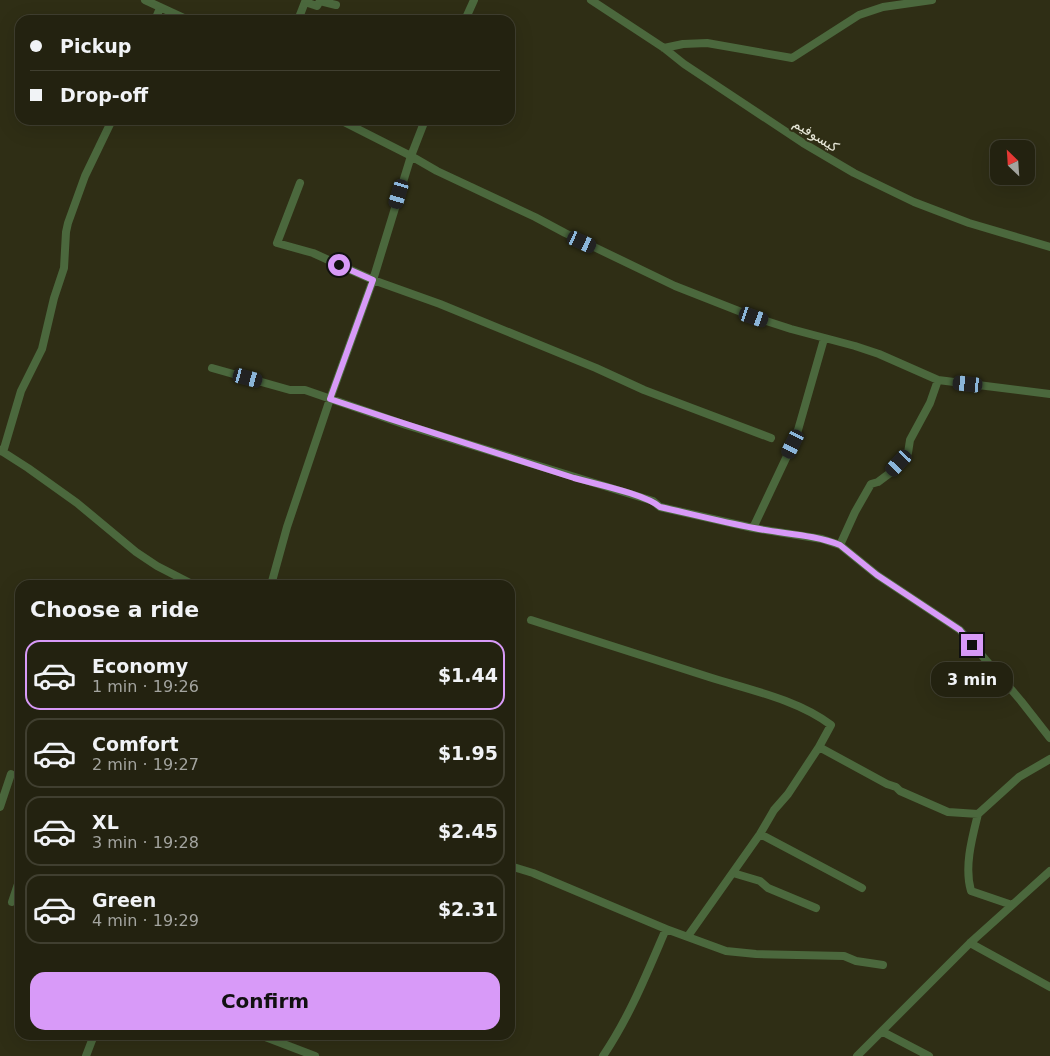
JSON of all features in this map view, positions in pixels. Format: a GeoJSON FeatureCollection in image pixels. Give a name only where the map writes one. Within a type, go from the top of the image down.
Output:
{"type":"FeatureCollection","features":[{"type":"Feature","properties":{"kind":"street"},"geometry":{"type":"LineString","coordinates":[[467,15],[474,0]]}},
{"type":"Feature","properties":{"kind":"street","name":"كيسوفيم"},"geometry":{"type":"LineString","coordinates":[[591,0],[786,132],[854,173],[914,202],[969,223],[1050,247]]}},
{"type":"Feature","properties":{"kind":"street"},"geometry":{"type":"LineString","coordinates":[[664,48],[683,44],[707,43],[792,58],[859,15],[883,7],[932,0]]}},
{"type":"Feature","properties":{"kind":"street"},"geometry":{"type":"LineString","coordinates":[[150,1],[176,15]]}},
{"type":"Feature","properties":{"kind":"street"},"geometry":{"type":"LineString","coordinates":[[300,15],[305,2],[318,6],[320,1],[336,5]]}},
{"type":"Feature","properties":{"kind":"street"},"geometry":{"type":"LineString","coordinates":[[157,15],[160,8]]}},
{"type":"Feature","properties":{"kind":"street"},"geometry":{"type":"LineString","coordinates":[[110,125],[85,176],[68,223],[64,268],[54,298],[42,349],[21,391],[2,451],[77,503],[136,552],[157,566],[184,580]]}},
{"type":"Feature","properties":{"kind":"street"},"geometry":{"type":"LineString","coordinates":[[350,125],[437,171],[675,286],[754,317],[879,354],[938,380],[1050,394]]}},
{"type":"Feature","properties":{"kind":"street"},"geometry":{"type":"LineString","coordinates":[[272,580],[330,399],[373,280],[411,156],[423,125]]}},
{"type":"Feature","properties":{"kind":"street"},"geometry":{"type":"LineString","coordinates":[[300,183],[277,243],[313,253],[373,280],[440,304],[596,368],[644,390],[771,438]]}},
{"type":"Feature","properties":{"kind":"street"},"geometry":{"type":"LineString","coordinates":[[753,528],[796,437],[824,339]]}},
{"type":"Feature","properties":{"kind":"street"},"geometry":{"type":"LineString","coordinates":[[212,368],[290,390],[305,390],[406,425],[653,501],[660,507],[753,528],[822,539],[840,545],[877,575],[960,630],[1022,701],[1050,738]]}},
{"type":"Feature","properties":{"kind":"street"},"geometry":{"type":"LineString","coordinates":[[840,545],[855,512],[871,484],[878,482],[890,473],[908,453],[910,440],[930,404],[938,380]]}},
{"type":"Feature","properties":{"kind":"street"},"geometry":{"type":"LineString","coordinates":[[531,620],[777,698],[821,717],[831,725],[788,794],[774,810],[760,834],[688,936]]}},
{"type":"Feature","properties":{"kind":"street"},"geometry":{"type":"LineString","coordinates":[[819,747],[896,787],[900,791],[948,812],[978,814]]}},
{"type":"Feature","properties":{"kind":"street"},"geometry":{"type":"LineString","coordinates":[[1012,905],[971,891],[968,881],[972,837],[978,814],[1019,777],[1050,759]]}},
{"type":"Feature","properties":{"kind":"street"},"geometry":{"type":"LineString","coordinates":[[0,807],[11,774]]}},
{"type":"Feature","properties":{"kind":"street"},"geometry":{"type":"LineString","coordinates":[[760,834],[862,888]]}},
{"type":"Feature","properties":{"kind":"street"},"geometry":{"type":"LineString","coordinates":[[515,868],[666,929],[726,951],[756,954],[844,956],[856,961],[883,965]]}},
{"type":"Feature","properties":{"kind":"street"},"geometry":{"type":"LineString","coordinates":[[857,1056],[970,944],[1050,871]]}},
{"type":"Feature","properties":{"kind":"street"},"geometry":{"type":"LineString","coordinates":[[733,873],[760,882],[768,888],[816,908]]}},
{"type":"Feature","properties":{"kind":"street"},"geometry":{"type":"LineString","coordinates":[[12,902],[15,893]]}},
{"type":"Feature","properties":{"kind":"street"},"geometry":{"type":"LineString","coordinates":[[603,1056],[618,1034],[639,993],[666,929]]}},
{"type":"Feature","properties":{"kind":"street"},"geometry":{"type":"LineString","coordinates":[[970,944],[1050,988]]}},
{"type":"Feature","properties":{"kind":"street"},"geometry":{"type":"LineString","coordinates":[[883,1032],[928,1056]]}},
{"type":"Feature","properties":{"kind":"street"},"geometry":{"type":"LineString","coordinates":[[86,1056],[92,1040]]}},
{"type":"Feature","properties":{"kind":"street"},"geometry":{"type":"LineString","coordinates":[[273,1040],[315,1056]]}},
{"type":"Feature","properties":{"kind":"route"},"geometry":{"type":"LineString","coordinates":[[339,265],[373,280],[330,399],[406,425],[653,501],[660,507],[753,528],[822,539],[840,545],[877,575],[960,630],[972,645]]}}]}
